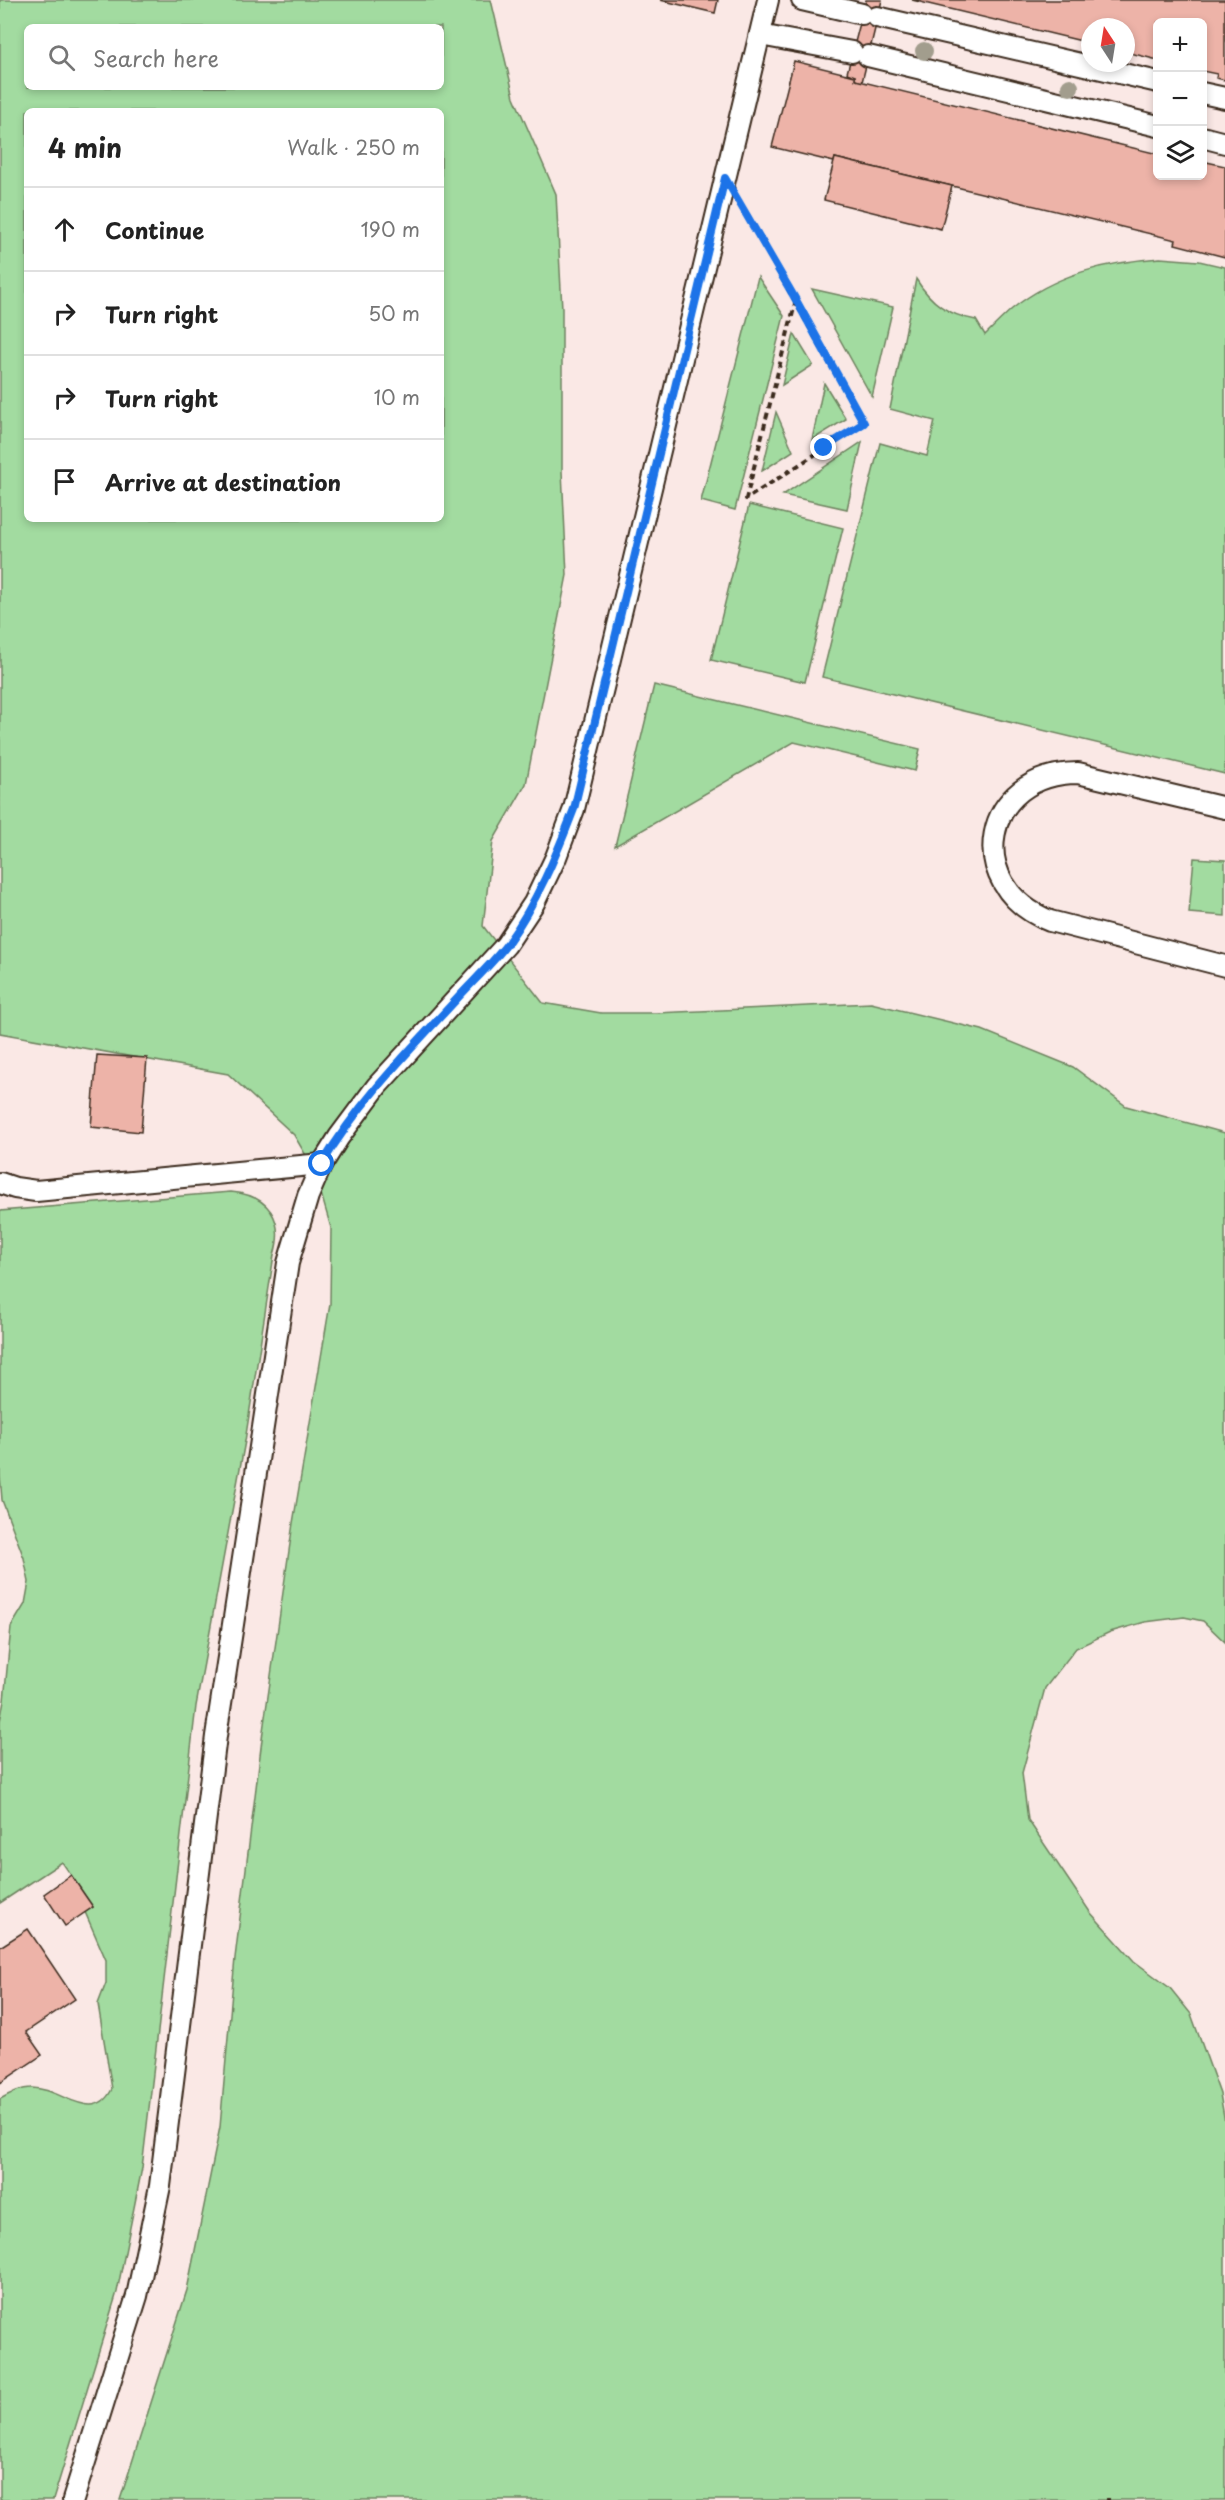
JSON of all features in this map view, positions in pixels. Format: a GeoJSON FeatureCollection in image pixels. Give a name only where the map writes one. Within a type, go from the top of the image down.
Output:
{"type":"FeatureCollection","features":[{"type":"Feature","properties":{"kind":"lane"},"geometry":{"type":"LineString","coordinates":[[73,2500],[130,2317],[147,2252],[160,2186],[216,1736],[288,1263],[308,1196],[322,1164],[357,1111],[377,1086],[506,945],[534,903],[556,857],[574,809],[768,0]]}},
{"type":"Feature","properties":{"kind":"lane"},"geometry":{"type":"LineString","coordinates":[[802,0],[1153,81]]}},
{"type":"Feature","properties":{"kind":"lane"},"geometry":{"type":"LineString","coordinates":[[760,35],[860,54],[1153,125]]}},
{"type":"Feature","properties":{"kind":"lane"},"geometry":{"type":"LineString","coordinates":[[1207,94],[1225,98]]}},
{"type":"Feature","properties":{"kind":"lane"},"geometry":{"type":"LineString","coordinates":[[1207,138],[1225,143]]}},
{"type":"Feature","properties":{"kind":"lane"},"geometry":{"type":"LineString","coordinates":[[1225,808],[1078,773],[1060,773],[1043,777],[1026,785],[1012,798],[1002,812],[995,830],[993,850],[996,869],[1004,887],[1016,902],[1032,914],[1050,921],[1225,966]]}},
{"type":"Feature","properties":{"kind":"lane"},"geometry":{"type":"LineString","coordinates":[[0,1183],[36,1191],[322,1164]]}},
{"type":"Feature","properties":{"kind":"path"},"geometry":{"type":"LineString","coordinates":[[725,178],[796,300],[864,423],[746,499],[796,300]]}},
{"type":"Feature","properties":{"kind":"green space"},"geometry":{"type":"Polygon","coordinates":[[[0,0],[491,0],[514,97],[556,194],[562,309],[562,471],[567,575],[526,784],[493,841],[483,926],[543,1003],[601,1013],[656,1013],[871,1003],[982,1030],[1073,1067],[1126,1106],[1225,1133],[1225,1642],[1203,1621],[1184,1617],[1145,1622],[1110,1632],[1076,1648],[1045,1688],[1022,1773],[1028,1820],[1090,1912],[1134,1961],[1170,1988],[1191,2014],[1220,2094],[1225,2122],[1225,2500],[120,2500],[187,2290],[220,2127],[235,1958],[263,1731],[293,1523],[330,1304],[331,1228],[314,1169],[294,1135],[228,1074],[0,1033],[0,0]]]}},
{"type":"Feature","properties":{"kind":"green space"},"geometry":{"type":"Polygon","coordinates":[[[1160,258],[1199,261],[1225,267],[1225,774],[822,677],[880,443],[927,456],[935,421],[890,409],[916,279],[941,307],[957,315],[976,320],[985,335],[1012,309],[1046,287],[1064,279],[1101,267],[1160,258]]]}},
{"type":"Feature","properties":{"kind":"green space"},"geometry":{"type":"Polygon","coordinates":[[[758,277],[784,316],[735,510],[701,501],[758,277]]]}},
{"type":"Feature","properties":{"kind":"green space"},"geometry":{"type":"Polygon","coordinates":[[[812,289],[893,307],[872,397],[812,289]]]}},
{"type":"Feature","properties":{"kind":"green space"},"geometry":{"type":"Polygon","coordinates":[[[794,334],[813,365],[782,385],[794,334]]]}},
{"type":"Feature","properties":{"kind":"green space"},"geometry":{"type":"Polygon","coordinates":[[[824,383],[846,419],[812,440],[824,383]]]}},
{"type":"Feature","properties":{"kind":"green space"},"geometry":{"type":"Polygon","coordinates":[[[776,412],[793,451],[762,471],[776,412]]]}},
{"type":"Feature","properties":{"kind":"green space"},"geometry":{"type":"Polygon","coordinates":[[[862,442],[847,509],[783,495],[862,442]]]}},
{"type":"Feature","properties":{"kind":"green space"},"geometry":{"type":"Polygon","coordinates":[[[749,505],[843,528],[805,682],[711,660],[749,505]]]}},
{"type":"Feature","properties":{"kind":"green space"},"geometry":{"type":"Polygon","coordinates":[[[654,685],[920,749],[915,771],[794,742],[615,846],[654,685]]]}},
{"type":"Feature","properties":{"kind":"green space"},"geometry":{"type":"Polygon","coordinates":[[[1194,858],[1225,860],[1225,916],[1189,913],[1194,858]]]}},
{"type":"Feature","properties":{"kind":"green space"},"geometry":{"type":"Polygon","coordinates":[[[231,1192],[255,1198],[264,1204],[275,1220],[277,1242],[245,1441],[196,1706],[142,2168],[117,2292],[53,2500],[0,2500],[0,2099],[19,2090],[31,2088],[42,2089],[86,2105],[105,2100],[112,2089],[98,2004],[106,1983],[106,1960],[85,1912],[93,1907],[62,1862],[0,1903],[0,1721],[11,1627],[25,1604],[29,1582],[24,1558],[2,1500],[0,1475],[0,1211],[231,1192]]]}},
{"type":"Feature","properties":{"kind":"building"},"geometry":{"type":"Polygon","coordinates":[[[660,0],[718,0],[715,13],[660,0]]]}},
{"type":"Feature","properties":{"kind":"building"},"geometry":{"type":"Polygon","coordinates":[[[866,0],[882,0],[862,82],[855,80],[855,76],[847,73],[866,0]]]}},
{"type":"Feature","properties":{"kind":"building"},"geometry":{"type":"Polygon","coordinates":[[[912,0],[1225,0],[1225,80],[1216,78],[1217,74],[1207,72],[1207,18],[1153,18],[1153,59],[1135,54],[1135,18],[1081,18],[1081,41],[912,0]]]}},
{"type":"Feature","properties":{"kind":"building"},"geometry":{"type":"Polygon","coordinates":[[[794,61],[855,76],[855,80],[1153,153],[1153,180],[1207,180],[1207,162],[1225,166],[1225,257],[1175,244],[1176,240],[835,158],[834,162],[772,147],[794,61]]]}},
{"type":"Feature","properties":{"kind":"building"},"geometry":{"type":"Polygon","coordinates":[[[835,158],[952,186],[941,229],[824,200],[835,158]]]}},
{"type":"Feature","properties":{"kind":"building"},"geometry":{"type":"Polygon","coordinates":[[[97,1055],[147,1058],[141,1132],[91,1127],[97,1055]]]}},
{"type":"Feature","properties":{"kind":"building"},"geometry":{"type":"Polygon","coordinates":[[[71,1875],[93,1907],[65,1926],[44,1894],[71,1875]]]}},
{"type":"Feature","properties":{"kind":"building"},"geometry":{"type":"Polygon","coordinates":[[[28,1929],[75,1999],[26,2032],[42,2055],[0,2083],[0,1947],[28,1929]]]}},
{"type":"Feature","properties":{"kind":"route"},"geometry":{"type":"LineString","coordinates":[[322,1164],[357,1111],[377,1086],[506,945],[534,903],[556,857],[574,809],[725,178],[864,423],[824,448]]}}]}
